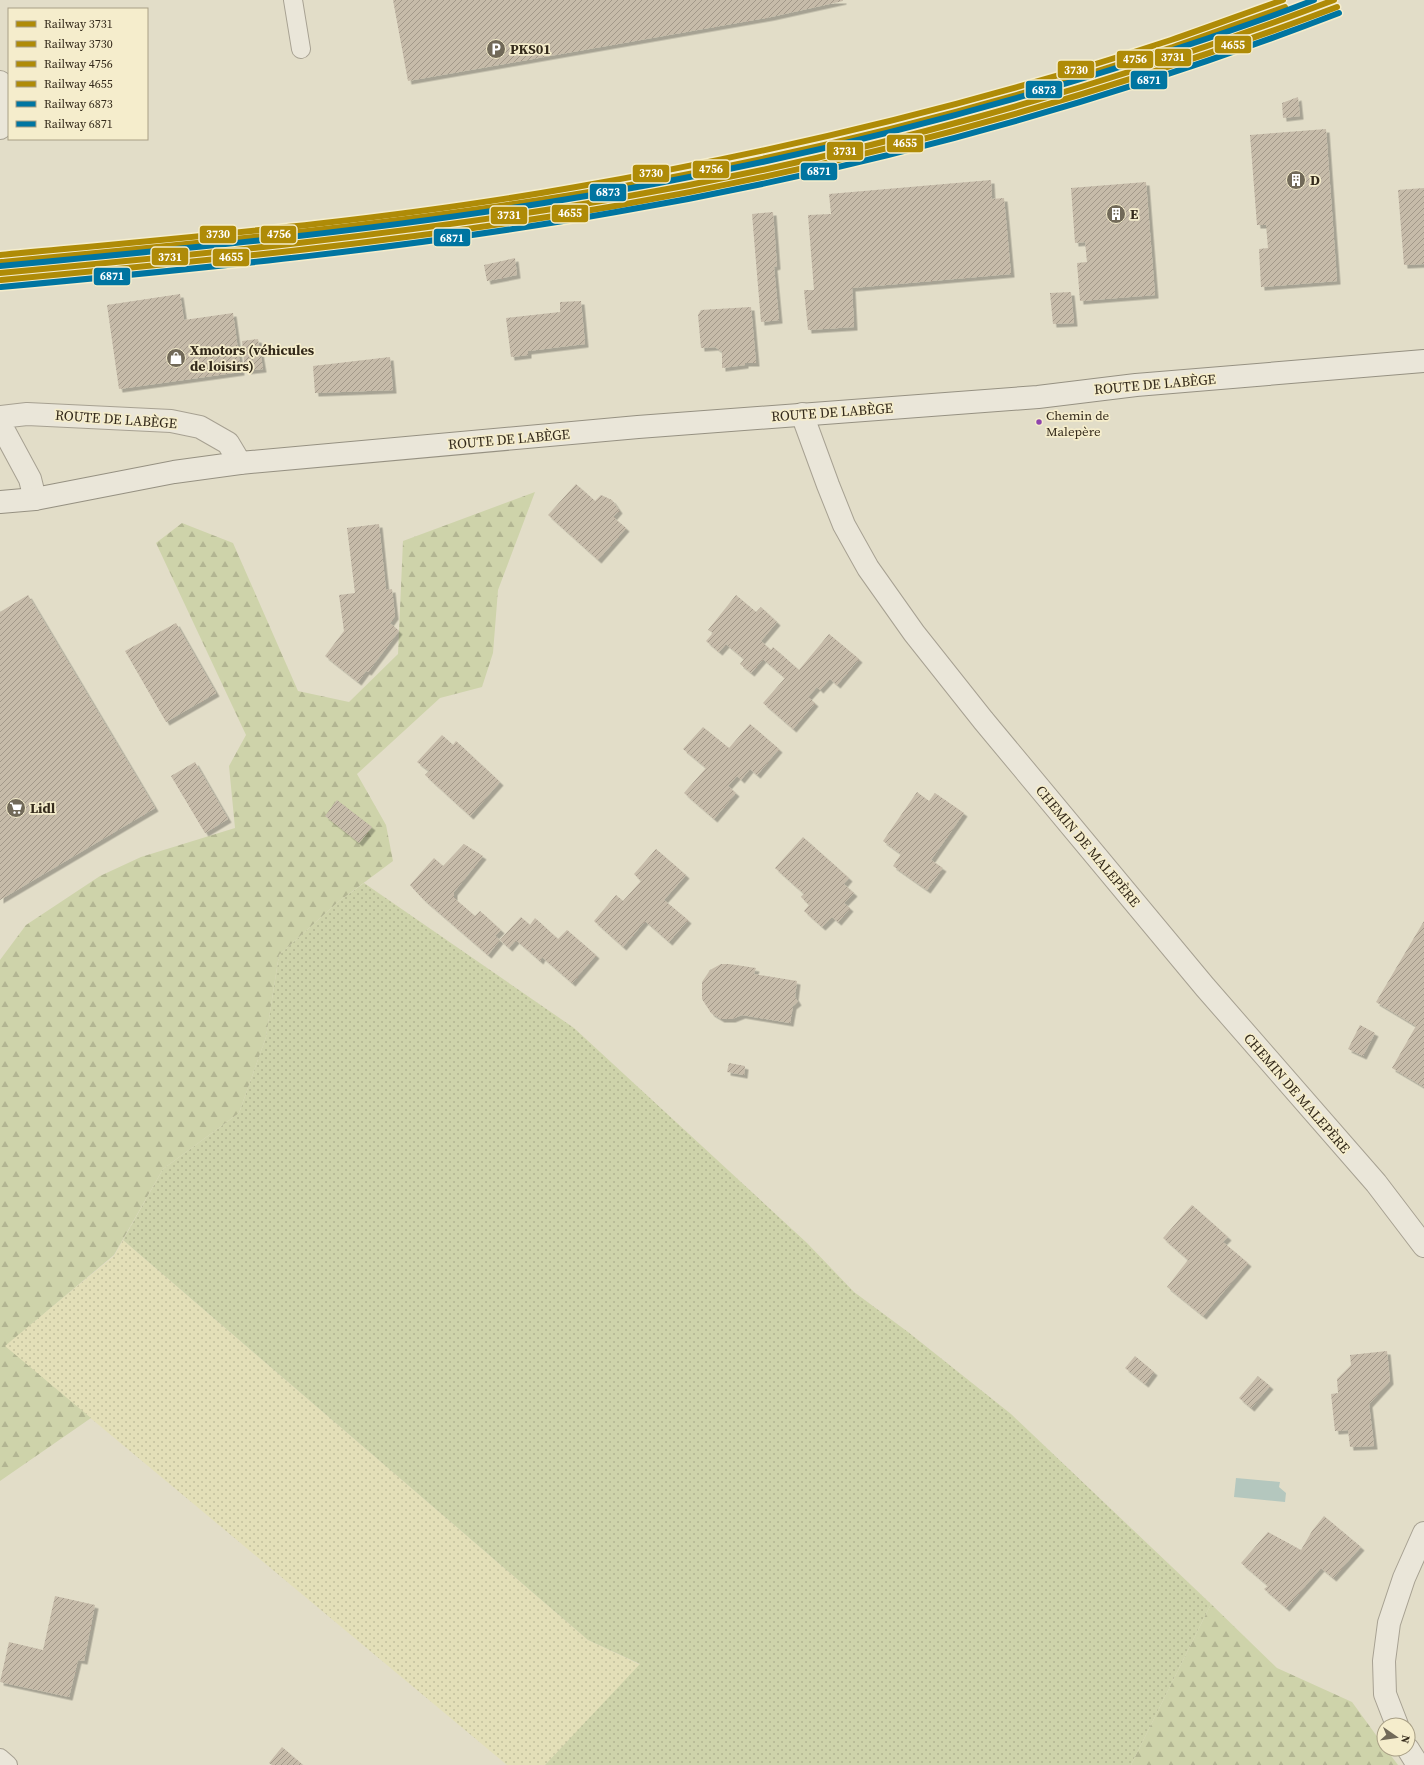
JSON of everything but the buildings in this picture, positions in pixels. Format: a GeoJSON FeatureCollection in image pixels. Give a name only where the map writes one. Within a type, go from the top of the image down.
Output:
{"type":"FeatureCollection","features":[{"type":"Feature","properties":{"kind":"street"},"geometry":{"type":"LineString","coordinates":[[0,82],[3,105],[0,128]]}},
{"type":"Feature","properties":{"kind":"street","name":"ROUTE DE LABÈGE"},"geometry":{"type":"LineString","coordinates":[[0,502],[35,499],[174,472],[240,463],[638,427],[1038,397],[1136,385],[1424,361]]}},
{"type":"Feature","properties":{"kind":"street","name":"ROUTE DE LABÈGE"},"geometry":{"type":"LineString","coordinates":[[0,417],[27,414],[171,421],[200,427],[228,443],[240,463]]}},
{"type":"Feature","properties":{"kind":"street","name":"CHEMIN DE MALEPÈRE"},"geometry":{"type":"LineString","coordinates":[[802,414],[844,525],[868,568],[914,633],[988,726],[1205,987],[1376,1183],[1424,1246]]}},
{"type":"Feature","properties":{"kind":"street"},"geometry":{"type":"LineString","coordinates":[[0,427],[4,429],[30,479],[35,499]]}},
{"type":"Feature","properties":{"kind":"street"},"geometry":{"type":"LineString","coordinates":[[1394,1717],[1385,1694],[1384,1661],[1389,1623],[1404,1578],[1424,1533]]}},
{"type":"Feature","properties":{"kind":"lane"},"geometry":{"type":"LineString","coordinates":[[293,0],[301,48]]}},
{"type":"Feature","properties":{"kind":"lane"},"geometry":{"type":"LineString","coordinates":[[0,1758],[8,1765]]}},
{"type":"Feature","properties":{"kind":"shaded area"},"geometry":{"type":"Polygon","coordinates":[[[123,1240],[588,1640],[641,1665],[545,1765],[507,1765],[4,1346],[114,1256],[123,1240]]]}},
{"type":"Feature","properties":{"kind":"shaded area"},"geometry":{"type":"Polygon","coordinates":[[[1236,1478],[1280,1482],[1279,1487],[1286,1493],[1285,1502],[1234,1497],[1236,1478]]]}},
{"type":"Feature","properties":{"kind":"green space"},"geometry":{"type":"Polygon","coordinates":[[[535,492],[498,590],[493,653],[482,687],[440,698],[357,774],[386,825],[393,861],[338,902],[279,955],[266,1037],[239,1113],[163,1169],[114,1255],[5,1346],[91,1418],[0,1481],[0,960],[26,925],[100,876],[141,857],[235,828],[229,766],[246,735],[156,543],[182,523],[233,543],[298,691],[349,702],[398,654],[403,541],[535,492]]]}},
{"type":"Feature","properties":{"kind":"green space"},"geometry":{"type":"Polygon","coordinates":[[[364,883],[574,1028],[807,1243],[854,1292],[908,1332],[1011,1414],[1211,1604],[1131,1765],[545,1765],[640,1664],[588,1640],[123,1240],[163,1169],[239,1113],[266,1037],[279,955],[338,902],[364,883]]]}},
{"type":"Feature","properties":{"kind":"green space"},"geometry":{"type":"Polygon","coordinates":[[[1211,1604],[1277,1668],[1352,1702],[1376,1735],[1376,1757],[1392,1757],[1398,1765],[1131,1765],[1211,1604]]]}},
{"type":"Feature","properties":{"kind":"rail line","name":"3730"},"geometry":{"type":"LineString","coordinates":[[0,255],[217,235],[361,219],[505,199],[651,173],[801,142],[1024,85],[1171,40],[1283,0]]}},
{"type":"Feature","properties":{"kind":"rail line","name":"6873"},"geometry":{"type":"LineString","coordinates":[[0,266],[205,246],[409,223],[544,203],[677,180],[809,152],[1006,101],[1102,73],[1194,43],[1314,0]]}},
{"type":"Feature","properties":{"kind":"rail line","name":"3731"},"geometry":{"type":"LineString","coordinates":[[0,273],[384,233],[460,223],[613,199],[705,182],[796,163],[888,141],[1069,91],[1247,32],[1334,0]]}},
{"type":"Feature","properties":{"kind":"rail line","name":"4756"},"geometry":{"type":"LineString","coordinates":[[1,262],[215,241],[429,216],[571,195],[724,167],[875,133],[1025,92],[1173,47],[1285,7]]}},
{"type":"Feature","properties":{"kind":"rail line","name":"4655"},"geometry":{"type":"LineString","coordinates":[[1,280],[385,240],[462,230],[615,206],[707,189],[890,147],[1071,97],[1161,69],[1337,7]]}},
{"type":"Feature","properties":{"kind":"rail line","name":"6871"},"geometry":{"type":"LineString","coordinates":[[1,287],[387,247],[540,225],[708,195],[800,176],[891,154],[1073,104],[1163,76],[1339,13]]}},
{"type":"Feature","properties":{"kind":"place","name":"PKS01"},"geometry":{"type":"Point","coordinates":[496,49]}},
{"type":"Feature","properties":{"kind":"place","name":"D"},"geometry":{"type":"Point","coordinates":[1296,180]}},
{"type":"Feature","properties":{"kind":"place","name":"E"},"geometry":{"type":"Point","coordinates":[1116,214]}},
{"type":"Feature","properties":{"kind":"place","name":"Xmotors (véhicules de loisirs)"},"geometry":{"type":"Point","coordinates":[176,358]}},
{"type":"Feature","properties":{"kind":"place","name":"Chemin de Malepère"},"geometry":{"type":"Point","coordinates":[1039,422]}},
{"type":"Feature","properties":{"kind":"place","name":"Lidl"},"geometry":{"type":"Point","coordinates":[16,808]}}]}
